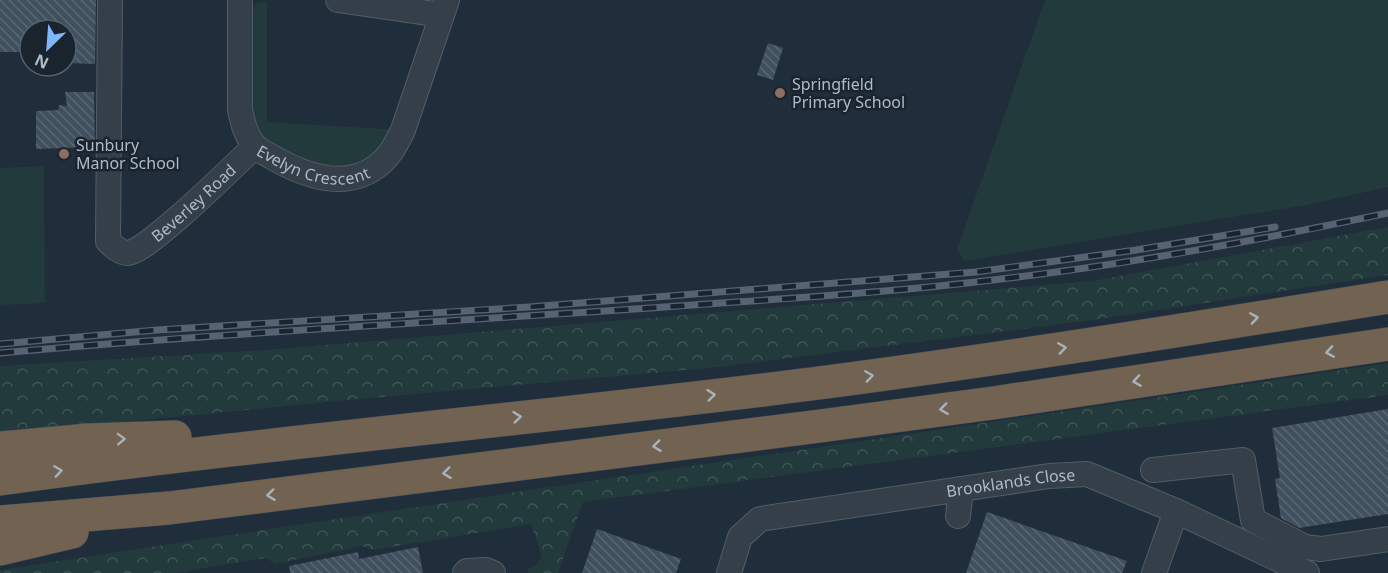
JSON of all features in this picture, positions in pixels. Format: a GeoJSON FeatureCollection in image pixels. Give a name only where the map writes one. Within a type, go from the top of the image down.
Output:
{"type":"FeatureCollection","features":[{"type":"Feature","properties":{"kind":"highway"},"geometry":{"type":"LineString","coordinates":[[0,479],[811,384],[1115,341],[1388,297]]}},
{"type":"Feature","properties":{"kind":"highway"},"geometry":{"type":"LineString","coordinates":[[0,522],[170,508],[993,403],[1388,344]]}},
{"type":"Feature","properties":{"kind":"highway"},"geometry":{"type":"LineString","coordinates":[[0,448],[90,440],[401,431]]}},
{"type":"Feature","properties":{"kind":"highway"},"geometry":{"type":"LineString","coordinates":[[0,549],[170,508]]}},
{"type":"Feature","properties":{"kind":"street","name":"Beverley Road"},"geometry":{"type":"LineString","coordinates":[[110,0],[108,242],[116,249],[127,253],[137,250],[182,215],[254,147]]}},
{"type":"Feature","properties":{"kind":"street","name":"Evelyn Crescent"},"geometry":{"type":"LineString","coordinates":[[240,0],[240,110],[243,128],[254,147],[290,168],[310,176],[332,179],[353,177],[376,167],[393,150],[403,130],[444,8]]}},
{"type":"Feature","properties":{"kind":"street"},"geometry":{"type":"LineString","coordinates":[[338,0],[444,8]]}},
{"type":"Feature","properties":{"kind":"street"},"geometry":{"type":"LineString","coordinates":[[1153,470],[1243,460],[1253,520],[1305,547],[1321,549],[1388,539]]}},
{"type":"Feature","properties":{"kind":"street","name":"Brooklands Close"},"geometry":{"type":"LineString","coordinates":[[729,573],[740,537],[760,519],[1049,476],[1087,474],[1176,511],[1307,573]]}},
{"type":"Feature","properties":{"kind":"street"},"geometry":{"type":"LineString","coordinates":[[958,516],[961,489]]}},
{"type":"Feature","properties":{"kind":"street"},"geometry":{"type":"LineString","coordinates":[[1154,573],[1176,511]]}},
{"type":"Feature","properties":{"kind":"street"},"geometry":{"type":"LineString","coordinates":[[465,573],[486,570],[492,573]]}},
{"type":"Feature","properties":{"kind":"green space"},"geometry":{"type":"Polygon","coordinates":[[[1045,0],[1388,0],[1388,187],[1307,205],[964,261],[957,249],[1045,0]]]}},
{"type":"Feature","properties":{"kind":"green space"},"geometry":{"type":"Polygon","coordinates":[[[267,1],[267,122],[403,130],[353,177],[254,147],[249,111],[252,10],[258,2],[267,1]]]}},
{"type":"Feature","properties":{"kind":"green space"},"geometry":{"type":"Polygon","coordinates":[[[44,166],[45,303],[0,305],[0,168],[44,166]]]}},
{"type":"Feature","properties":{"kind":"green space"},"geometry":{"type":"Polygon","coordinates":[[[1388,227],[1388,275],[1093,320],[719,367],[0,434],[0,366],[266,350],[1092,281],[1388,227]]]}},
{"type":"Feature","properties":{"kind":"green space"},"geometry":{"type":"Polygon","coordinates":[[[1388,363],[1388,395],[583,502],[558,573],[528,573],[527,570],[536,565],[542,556],[531,524],[372,550],[362,546],[276,564],[265,558],[176,573],[0,573],[0,570],[520,491],[1388,363]]]}},
{"type":"Feature","properties":{"kind":"building"},"geometry":{"type":"Polygon","coordinates":[[[0,0],[96,0],[95,64],[78,63],[78,18],[18,18],[18,52],[0,52],[0,0]]]}},
{"type":"Feature","properties":{"kind":"building"},"geometry":{"type":"Polygon","coordinates":[[[768,43],[783,48],[773,80],[757,75],[768,43]]]}},
{"type":"Feature","properties":{"kind":"building"},"geometry":{"type":"Polygon","coordinates":[[[65,92],[94,92],[95,147],[36,149],[36,111],[58,110],[59,105],[67,106],[65,92]]]}},
{"type":"Feature","properties":{"kind":"building"},"geometry":{"type":"Polygon","coordinates":[[[1388,409],[1388,514],[1299,528],[1281,518],[1275,479],[1280,478],[1272,428],[1388,409]]]}},
{"type":"Feature","properties":{"kind":"building"},"geometry":{"type":"Polygon","coordinates":[[[987,512],[1127,561],[1122,573],[966,573],[987,512]]]}},
{"type":"Feature","properties":{"kind":"building"},"geometry":{"type":"Polygon","coordinates":[[[597,529],[681,559],[676,573],[582,573],[597,529]]]}},
{"type":"Feature","properties":{"kind":"building"},"geometry":{"type":"Polygon","coordinates":[[[418,547],[423,573],[290,573],[289,566],[358,552],[359,559],[418,547]]]}},
{"type":"Feature","properties":{"kind":"railway"},"geometry":{"type":"LineString","coordinates":[[0,353],[166,339],[665,307],[959,284],[1147,259],[1388,213]]}},
{"type":"Feature","properties":{"kind":"railway"},"geometry":{"type":"LineString","coordinates":[[0,344],[157,330],[529,307],[976,272],[1136,250],[1275,227]]}},
{"type":"Feature","properties":{"kind":"place","name":"Springfield Primary School"},"geometry":{"type":"Point","coordinates":[780,93]}},
{"type":"Feature","properties":{"kind":"place","name":"Sunbury Manor School"},"geometry":{"type":"Point","coordinates":[64,154]}}]}
